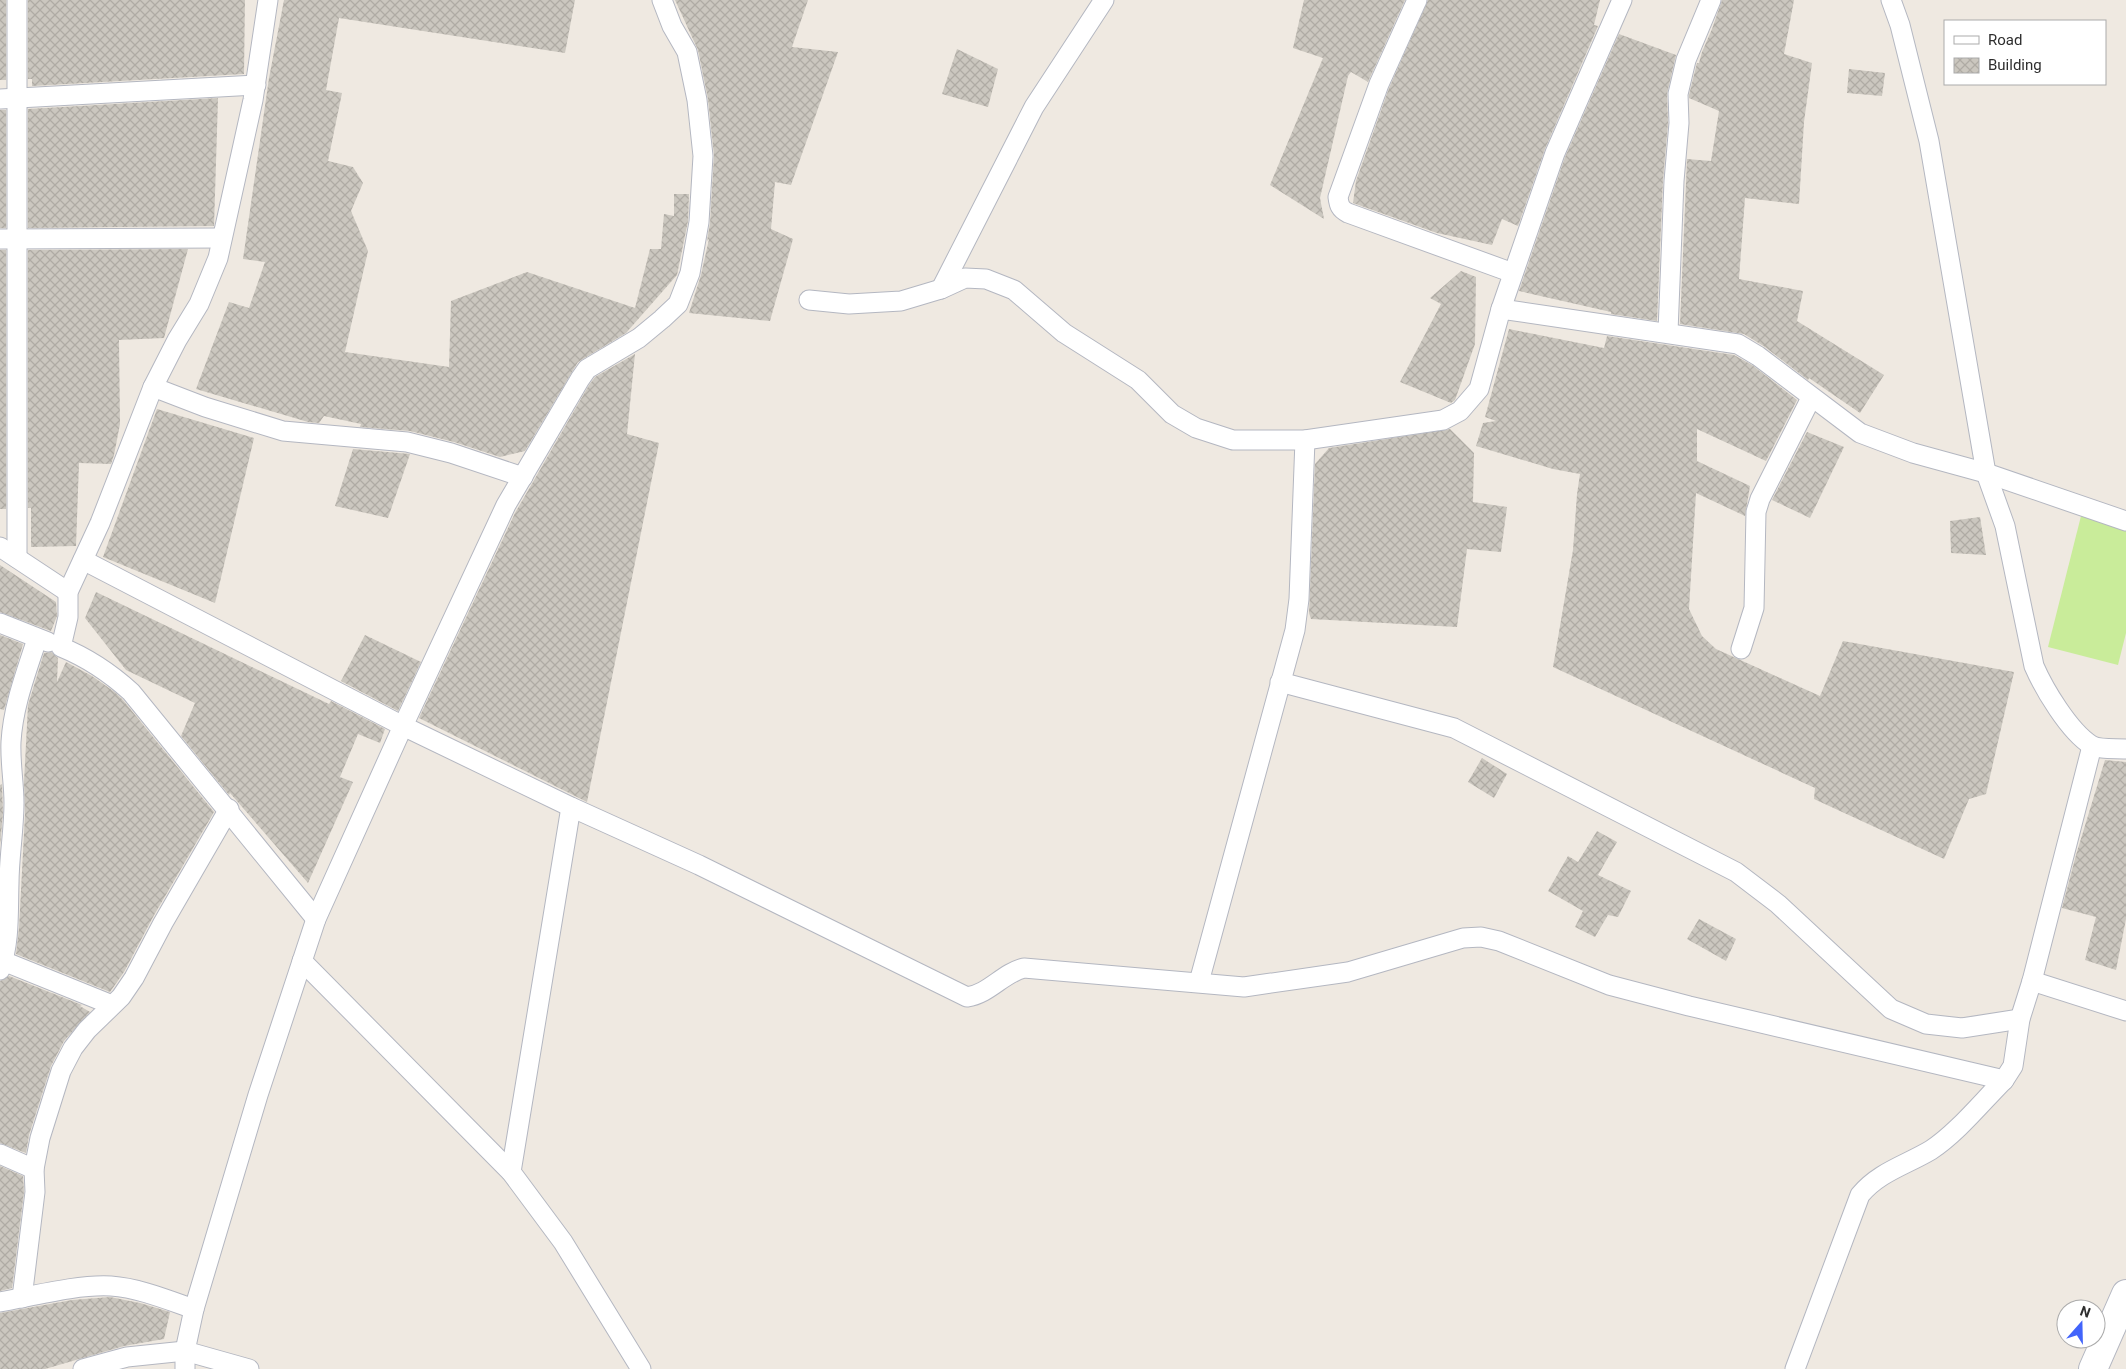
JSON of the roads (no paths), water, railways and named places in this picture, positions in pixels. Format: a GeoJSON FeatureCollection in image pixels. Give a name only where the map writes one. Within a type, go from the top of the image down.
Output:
{"type":"FeatureCollection","features":[{"type":"Feature","properties":{"kind":"street"},"geometry":{"type":"LineString","coordinates":[[17,0],[8,98],[8,238],[17,558]]}},
{"type":"Feature","properties":{"kind":"street"},"geometry":{"type":"LineString","coordinates":[[61,647],[68,617],[68,592],[100,523],[154,387],[177,340],[199,304],[218,258],[256,85],[268,0]]}},
{"type":"Feature","properties":{"kind":"street"},"geometry":{"type":"LineString","coordinates":[[185,1360],[194,1309],[258,1095],[316,919],[403,726],[506,506],[587,369],[639,338],[662,319],[678,304],[690,273],[699,222],[703,156],[697,100],[687,52],[672,26],[662,0]]}},
{"type":"Feature","properties":{"kind":"street"},"geometry":{"type":"LineString","coordinates":[[941,288],[1034,107],[1104,0]]}},
{"type":"Feature","properties":{"kind":"street"},"geometry":{"type":"LineString","coordinates":[[1418,0],[1379,84],[1338,197],[1339,205],[1341,210],[1348,213],[1513,273]]}},
{"type":"Feature","properties":{"kind":"street"},"geometry":{"type":"LineString","coordinates":[[810,300],[849,304],[901,301],[966,278],[986,279],[1014,290],[1064,333],[1138,380],[1172,414],[1196,428],[1233,440],[1305,440],[1443,420],[1460,412],[1479,389],[1501,309],[1555,153],[1622,0]]}},
{"type":"Feature","properties":{"kind":"street"},"geometry":{"type":"LineString","coordinates":[[1668,332],[1674,180],[1679,123],[1678,94],[1686,60],[1710,0]]}},
{"type":"Feature","properties":{"kind":"street"},"geometry":{"type":"LineString","coordinates":[[1891,0],[1900,25],[1929,141],[1986,474],[2005,526],[2034,666],[2043,687],[2058,708],[2075,730],[2092,746],[2126,748]]}},
{"type":"Feature","properties":{"kind":"street"},"geometry":{"type":"LineString","coordinates":[[8,98],[256,85]]}},
{"type":"Feature","properties":{"kind":"street"},"geometry":{"type":"LineString","coordinates":[[8,238],[222,238]]}},
{"type":"Feature","properties":{"kind":"street"},"geometry":{"type":"LineString","coordinates":[[1501,309],[1668,332],[1738,344],[1746,347],[1860,432],[1913,453],[1986,474],[2126,521]]}},
{"type":"Feature","properties":{"kind":"street"},"geometry":{"type":"LineString","coordinates":[[154,387],[205,407],[282,431],[407,442],[451,453],[524,476]]}},
{"type":"Feature","properties":{"kind":"street"},"geometry":{"type":"LineString","coordinates":[[1741,649],[1754,608],[1756,512],[1760,499],[1812,398]]}},
{"type":"Feature","properties":{"kind":"street"},"geometry":{"type":"LineString","coordinates":[[1198,982],[1295,630],[1305,440]]}},
{"type":"Feature","properties":{"kind":"street"},"geometry":{"type":"LineString","coordinates":[[0,547],[68,592]]}},
{"type":"Feature","properties":{"kind":"street"},"geometry":{"type":"LineString","coordinates":[[83,560],[403,726],[699,865],[967,997],[977,996],[1017,970],[1024,968],[1198,982],[1244,988],[1348,972],[1463,938],[1481,937],[1498,941],[1609,986],[2004,1080]]}},
{"type":"Feature","properties":{"kind":"street"},"geometry":{"type":"LineString","coordinates":[[0,624],[85,657],[113,675],[131,692],[316,919]]}},
{"type":"Feature","properties":{"kind":"street"},"geometry":{"type":"LineString","coordinates":[[37,639],[13,717],[11,743],[14,828],[9,879],[8,930],[2,966],[112,1005]]}},
{"type":"Feature","properties":{"kind":"street"},"geometry":{"type":"LineString","coordinates":[[1280,682],[1454,728],[1736,872],[1778,904],[1891,1009],[1926,1024],[1962,1028],[2020,1019]]}},
{"type":"Feature","properties":{"kind":"street"},"geometry":{"type":"LineString","coordinates":[[1795,1369],[1860,1195],[1871,1183],[1932,1149],[1953,1131],[2004,1080],[2013,1066],[2020,1019],[2032,981],[2092,746]]}},
{"type":"Feature","properties":{"kind":"street"},"geometry":{"type":"LineString","coordinates":[[510,1172],[572,807]]}},
{"type":"Feature","properties":{"kind":"street"},"geometry":{"type":"LineString","coordinates":[[22,1298],[35,1192],[34,1169],[40,1138],[61,1070],[73,1048],[87,1030],[121,997],[134,978],[163,923],[229,810]]}},
{"type":"Feature","properties":{"kind":"street"},"geometry":{"type":"LineString","coordinates":[[302,961],[510,1172],[563,1242],[641,1369]]}},
{"type":"Feature","properties":{"kind":"street"},"geometry":{"type":"LineString","coordinates":[[2032,981],[2126,1010]]}},
{"type":"Feature","properties":{"kind":"street"},"geometry":{"type":"LineString","coordinates":[[0,1154],[34,1169]]}},
{"type":"Feature","properties":{"kind":"street"},"geometry":{"type":"LineString","coordinates":[[0,1302],[99,1286],[113,1286],[150,1294],[194,1309]]}},
{"type":"Feature","properties":{"kind":"street"},"geometry":{"type":"LineString","coordinates":[[2093,1369],[2126,1294]]}},
{"type":"Feature","properties":{"kind":"street"},"geometry":{"type":"LineString","coordinates":[[83,1369],[127,1358],[185,1360],[249,1369]]}}]}
